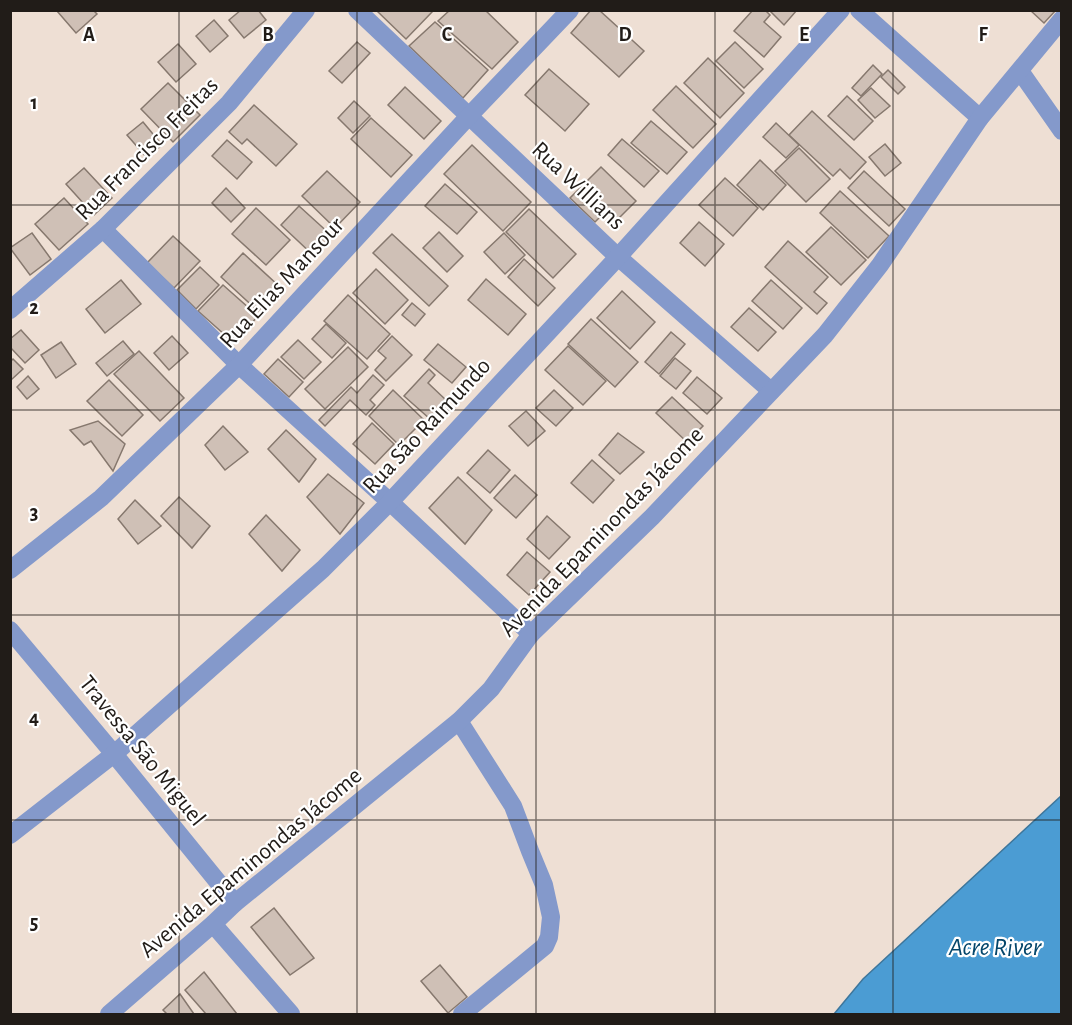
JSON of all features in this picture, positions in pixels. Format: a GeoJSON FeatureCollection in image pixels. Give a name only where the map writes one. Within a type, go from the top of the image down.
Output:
{"type":"FeatureCollection","features":[{"type":"Feature","properties":{"kind":"street","name":"Rua Francisco Freitas"},"geometry":{"type":"LineString","coordinates":[[10,310],[103,229],[229,103],[306,10]]}},
{"type":"Feature","properties":{"kind":"street","name":"Rua Willians"},"geometry":{"type":"LineString","coordinates":[[357,10],[618,257],[771,392]]}},
{"type":"Feature","properties":{"kind":"street","name":"Rua Elias Mansour"},"geometry":{"type":"LineString","coordinates":[[10,570],[101,498],[239,365],[570,10]]}},
{"type":"Feature","properties":{"kind":"street","name":"Rua São Raimundo"},"geometry":{"type":"LineString","coordinates":[[10,835],[114,754],[323,569],[390,502],[618,257],[841,10]]}},
{"type":"Feature","properties":{"kind":"street"},"geometry":{"type":"LineString","coordinates":[[859,10],[980,118]]}},
{"type":"Feature","properties":{"kind":"street","name":"Avenida Epaminondas Jácome"},"geometry":{"type":"LineString","coordinates":[[109,1014],[235,903],[459,721],[491,689],[531,634],[652,517],[825,335],[880,265],[980,118],[1062,19]]}},
{"type":"Feature","properties":{"kind":"street"},"geometry":{"type":"LineString","coordinates":[[1020,71],[1062,131]]}},
{"type":"Feature","properties":{"kind":"street"},"geometry":{"type":"LineString","coordinates":[[103,229],[239,365],[531,634]]}},
{"type":"Feature","properties":{"kind":"street","name":"Travessa São Miguel"},"geometry":{"type":"LineString","coordinates":[[10,630],[235,903]]}},
{"type":"Feature","properties":{"kind":"street"},"geometry":{"type":"LineString","coordinates":[[459,721],[513,806],[544,885],[551,917],[549,937],[545,946],[462,1014]]}},
{"type":"Feature","properties":{"kind":"street"},"geometry":{"type":"LineString","coordinates":[[213,924],[291,1014]]}},
{"type":"Feature","properties":{"kind":"water","name":"Acre River"},"geometry":{"type":"Polygon","coordinates":[[[1061,796],[1061,1014],[834,1014],[863,979],[1061,796]]]}},
{"type":"Feature","properties":{"kind":"building"},"geometry":{"type":"Polygon","coordinates":[[[58,10],[93,10],[97,14],[76,33],[58,10]]]}},
{"type":"Feature","properties":{"kind":"building"},"geometry":{"type":"Polygon","coordinates":[[[241,10],[258,10],[266,20],[244,38],[229,20],[241,10]]]}},
{"type":"Feature","properties":{"kind":"building"},"geometry":{"type":"Polygon","coordinates":[[[378,10],[430,10],[432,12],[406,39],[378,10]]]}},
{"type":"Feature","properties":{"kind":"building"},"geometry":{"type":"Polygon","coordinates":[[[450,10],[485,10],[518,42],[492,69],[438,21],[450,10]]]}},
{"type":"Feature","properties":{"kind":"building"},"geometry":{"type":"Polygon","coordinates":[[[591,10],[599,10],[644,51],[619,77],[571,33],[591,10]]]}},
{"type":"Feature","properties":{"kind":"building"},"geometry":{"type":"Polygon","coordinates":[[[753,10],[765,10],[770,15],[764,22],[781,37],[764,57],[734,31],[753,10]]]}},
{"type":"Feature","properties":{"kind":"building"},"geometry":{"type":"Polygon","coordinates":[[[769,10],[797,10],[784,25],[769,10]]]}},
{"type":"Feature","properties":{"kind":"building"},"geometry":{"type":"Polygon","coordinates":[[[1030,10],[1056,10],[1044,23],[1030,10]]]}},
{"type":"Feature","properties":{"kind":"building"},"geometry":{"type":"Polygon","coordinates":[[[214,20],[228,36],[210,52],[196,36],[214,20]]]}},
{"type":"Feature","properties":{"kind":"building"},"geometry":{"type":"Polygon","coordinates":[[[435,22],[488,70],[463,98],[409,46],[435,22]]]}},
{"type":"Feature","properties":{"kind":"building"},"geometry":{"type":"Polygon","coordinates":[[[357,42],[370,53],[342,83],[329,71],[357,42]]]}},
{"type":"Feature","properties":{"kind":"building"},"geometry":{"type":"Polygon","coordinates":[[[735,42],[763,69],[744,88],[716,61],[735,42]]]}},
{"type":"Feature","properties":{"kind":"building"},"geometry":{"type":"Polygon","coordinates":[[[178,44],[196,64],[176,82],[158,62],[178,44]]]}},
{"type":"Feature","properties":{"kind":"building"},"geometry":{"type":"Polygon","coordinates":[[[708,58],[744,93],[720,118],[684,83],[708,58]]]}},
{"type":"Feature","properties":{"kind":"building"},"geometry":{"type":"Polygon","coordinates":[[[873,65],[882,74],[861,96],[852,88],[873,65]]]}},
{"type":"Feature","properties":{"kind":"building"},"geometry":{"type":"Polygon","coordinates":[[[549,69],[589,104],[565,131],[525,95],[549,69]]]}},
{"type":"Feature","properties":{"kind":"building"},"geometry":{"type":"Polygon","coordinates":[[[888,70],[905,87],[898,94],[881,77],[888,70]]]}},
{"type":"Feature","properties":{"kind":"building"},"geometry":{"type":"Polygon","coordinates":[[[168,83],[200,115],[173,142],[141,109],[168,83]]]}},
{"type":"Feature","properties":{"kind":"building"},"geometry":{"type":"Polygon","coordinates":[[[676,86],[716,124],[693,148],[653,110],[676,86]]]}},
{"type":"Feature","properties":{"kind":"building"},"geometry":{"type":"Polygon","coordinates":[[[405,87],[441,121],[424,139],[388,105],[405,87]]]}},
{"type":"Feature","properties":{"kind":"building"},"geometry":{"type":"Polygon","coordinates":[[[871,88],[890,106],[875,118],[858,100],[871,88]]]}},
{"type":"Feature","properties":{"kind":"building"},"geometry":{"type":"Polygon","coordinates":[[[847,96],[873,121],[854,140],[828,116],[847,96]]]}},
{"type":"Feature","properties":{"kind":"building"},"geometry":{"type":"Polygon","coordinates":[[[354,101],[370,116],[353,133],[338,118],[354,101]]]}},
{"type":"Feature","properties":{"kind":"building"},"geometry":{"type":"Polygon","coordinates":[[[254,105],[297,144],[276,166],[247,139],[242,144],[229,132],[254,105]]]}},
{"type":"Feature","properties":{"kind":"building"},"geometry":{"type":"Polygon","coordinates":[[[812,111],[866,162],[850,179],[840,169],[833,176],[789,135],[812,111]]]}},
{"type":"Feature","properties":{"kind":"building"},"geometry":{"type":"Polygon","coordinates":[[[371,118],[412,155],[391,177],[351,139],[371,118]]]}},
{"type":"Feature","properties":{"kind":"building"},"geometry":{"type":"Polygon","coordinates":[[[651,121],[687,152],[667,174],[631,143],[651,121]]]}},
{"type":"Feature","properties":{"kind":"building"},"geometry":{"type":"Polygon","coordinates":[[[143,122],[162,145],[147,158],[127,135],[143,122]]]}},
{"type":"Feature","properties":{"kind":"building"},"geometry":{"type":"Polygon","coordinates":[[[776,123],[799,145],[786,158],[763,137],[776,123]]]}},
{"type":"Feature","properties":{"kind":"building"},"geometry":{"type":"Polygon","coordinates":[[[622,139],[659,171],[644,187],[608,155],[622,139]]]}},
{"type":"Feature","properties":{"kind":"building"},"geometry":{"type":"Polygon","coordinates":[[[227,140],[252,162],[237,179],[212,156],[227,140]]]}},
{"type":"Feature","properties":{"kind":"building"},"geometry":{"type":"Polygon","coordinates":[[[885,144],[901,163],[885,176],[869,157],[885,144]]]}},
{"type":"Feature","properties":{"kind":"building"},"geometry":{"type":"Polygon","coordinates":[[[472,145],[531,202],[503,231],[444,174],[472,145]]]}},
{"type":"Feature","properties":{"kind":"building"},"geometry":{"type":"Polygon","coordinates":[[[799,148],[830,179],[806,202],[775,171],[799,148]]]}},
{"type":"Feature","properties":{"kind":"building"},"geometry":{"type":"Polygon","coordinates":[[[760,160],[786,185],[763,210],[737,185],[760,160]]]}},
{"type":"Feature","properties":{"kind":"building"},"geometry":{"type":"Polygon","coordinates":[[[601,167],[636,201],[618,219],[608,209],[595,222],[570,198],[601,167]]]}},
{"type":"Feature","properties":{"kind":"building"},"geometry":{"type":"Polygon","coordinates":[[[84,168],[112,198],[94,215],[66,184],[84,168]]]}},
{"type":"Feature","properties":{"kind":"building"},"geometry":{"type":"Polygon","coordinates":[[[327,171],[360,202],[335,228],[302,196],[327,171]]]}},
{"type":"Feature","properties":{"kind":"building"},"geometry":{"type":"Polygon","coordinates":[[[864,171],[905,209],[889,226],[848,188],[864,171]]]}},
{"type":"Feature","properties":{"kind":"building"},"geometry":{"type":"Polygon","coordinates":[[[725,178],[758,208],[733,236],[699,205],[725,178]]]}},
{"type":"Feature","properties":{"kind":"building"},"geometry":{"type":"Polygon","coordinates":[[[445,184],[477,212],[457,234],[425,206],[445,184]]]}},
{"type":"Feature","properties":{"kind":"building"},"geometry":{"type":"Polygon","coordinates":[[[226,188],[245,208],[231,222],[212,203],[226,188]]]}},
{"type":"Feature","properties":{"kind":"building"},"geometry":{"type":"Polygon","coordinates":[[[840,191],[889,236],[868,258],[820,213],[840,191]]]}},
{"type":"Feature","properties":{"kind":"building"},"geometry":{"type":"Polygon","coordinates":[[[64,198],[88,224],[59,250],[35,224],[64,198]]]}},
{"type":"Feature","properties":{"kind":"building"},"geometry":{"type":"Polygon","coordinates":[[[299,206],[332,236],[314,256],[281,225],[299,206]]]}},
{"type":"Feature","properties":{"kind":"building"},"geometry":{"type":"Polygon","coordinates":[[[256,208],[290,240],[266,265],[232,234],[256,208]]]}},
{"type":"Feature","properties":{"kind":"building"},"geometry":{"type":"Polygon","coordinates":[[[529,209],[576,254],[553,278],[506,232],[529,209]]]}},
{"type":"Feature","properties":{"kind":"building"},"geometry":{"type":"Polygon","coordinates":[[[699,222],[724,244],[705,266],[680,243],[699,222]]]}},
{"type":"Feature","properties":{"kind":"building"},"geometry":{"type":"Polygon","coordinates":[[[831,227],[866,260],[841,285],[806,252],[831,227]]]}},
{"type":"Feature","properties":{"kind":"building"},"geometry":{"type":"Polygon","coordinates":[[[439,232],[463,256],[447,272],[423,248],[439,232]]]}},
{"type":"Feature","properties":{"kind":"building"},"geometry":{"type":"Polygon","coordinates":[[[32,233],[51,259],[30,275],[10,248],[32,233]]]}},
{"type":"Feature","properties":{"kind":"building"},"geometry":{"type":"Polygon","coordinates":[[[504,233],[525,255],[505,274],[484,252],[504,233]]]}},
{"type":"Feature","properties":{"kind":"building"},"geometry":{"type":"Polygon","coordinates":[[[392,234],[448,286],[429,306],[373,253],[392,234]]]}},
{"type":"Feature","properties":{"kind":"building"},"geometry":{"type":"Polygon","coordinates":[[[173,236],[200,261],[174,288],[147,263],[173,236]]]}},
{"type":"Feature","properties":{"kind":"building"},"geometry":{"type":"Polygon","coordinates":[[[788,241],[828,277],[814,292],[827,303],[817,314],[765,267],[788,241]]]}},
{"type":"Feature","properties":{"kind":"building"},"geometry":{"type":"Polygon","coordinates":[[[243,253],[280,287],[258,311],[221,277],[243,253]]]}},
{"type":"Feature","properties":{"kind":"building"},"geometry":{"type":"Polygon","coordinates":[[[524,259],[555,288],[538,306],[508,277],[524,259]]]}},
{"type":"Feature","properties":{"kind":"building"},"geometry":{"type":"Polygon","coordinates":[[[200,267],[219,285],[196,309],[177,290],[200,267]]]}},
{"type":"Feature","properties":{"kind":"building"},"geometry":{"type":"Polygon","coordinates":[[[376,269],[408,300],[385,324],[353,293],[376,269]]]}},
{"type":"Feature","properties":{"kind":"building"},"geometry":{"type":"Polygon","coordinates":[[[486,279],[526,314],[508,335],[468,300],[486,279]]]}},
{"type":"Feature","properties":{"kind":"building"},"geometry":{"type":"Polygon","coordinates":[[[121,280],[141,304],[105,333],[86,309],[121,280]]]}},
{"type":"Feature","properties":{"kind":"building"},"geometry":{"type":"Polygon","coordinates":[[[771,280],[802,308],[783,329],[752,301],[771,280]]]}},
{"type":"Feature","properties":{"kind":"building"},"geometry":{"type":"Polygon","coordinates":[[[223,285],[258,316],[234,343],[198,311],[223,285]]]}},
{"type":"Feature","properties":{"kind":"building"},"geometry":{"type":"Polygon","coordinates":[[[622,291],[655,322],[630,349],[597,318],[622,291]]]}},
{"type":"Feature","properties":{"kind":"building"},"geometry":{"type":"Polygon","coordinates":[[[348,295],[390,334],[367,359],[324,321],[348,295]]]}},
{"type":"Feature","properties":{"kind":"building"},"geometry":{"type":"Polygon","coordinates":[[[412,303],[425,314],[415,326],[402,315],[412,303]]]}},
{"type":"Feature","properties":{"kind":"building"},"geometry":{"type":"Polygon","coordinates":[[[749,308],[776,332],[758,351],[731,327],[749,308]]]}},
{"type":"Feature","properties":{"kind":"building"},"geometry":{"type":"Polygon","coordinates":[[[591,319],[638,362],[615,387],[568,344],[591,319]]]}},
{"type":"Feature","properties":{"kind":"building"},"geometry":{"type":"Polygon","coordinates":[[[326,324],[346,343],[332,358],[312,339],[326,324]]]}},
{"type":"Feature","properties":{"kind":"building"},"geometry":{"type":"Polygon","coordinates":[[[21,330],[39,350],[25,363],[10,347],[10,339],[21,330]]]}},
{"type":"Feature","properties":{"kind":"building"},"geometry":{"type":"Polygon","coordinates":[[[671,332],[685,344],[659,374],[645,362],[671,332]]]}},
{"type":"Feature","properties":{"kind":"building"},"geometry":{"type":"Polygon","coordinates":[[[172,336],[188,353],[169,370],[154,353],[172,336]]]}},
{"type":"Feature","properties":{"kind":"building"},"geometry":{"type":"Polygon","coordinates":[[[392,336],[412,355],[386,381],[375,370],[386,358],[378,351],[392,336]]]}},
{"type":"Feature","properties":{"kind":"building"},"geometry":{"type":"Polygon","coordinates":[[[298,340],[321,362],[304,379],[281,357],[298,340]]]}},
{"type":"Feature","properties":{"kind":"building"},"geometry":{"type":"Polygon","coordinates":[[[123,341],[134,354],[107,376],[96,363],[123,341]]]}},
{"type":"Feature","properties":{"kind":"building"},"geometry":{"type":"Polygon","coordinates":[[[61,342],[76,364],[56,378],[41,355],[61,342]]]}},
{"type":"Feature","properties":{"kind":"building"},"geometry":{"type":"Polygon","coordinates":[[[438,344],[466,367],[452,383],[424,360],[438,344]]]}},
{"type":"Feature","properties":{"kind":"building"},"geometry":{"type":"Polygon","coordinates":[[[568,346],[606,381],[583,405],[545,370],[568,346]]]}},
{"type":"Feature","properties":{"kind":"building"},"geometry":{"type":"Polygon","coordinates":[[[348,347],[368,367],[325,409],[305,389],[348,347]]]}},
{"type":"Feature","properties":{"kind":"building"},"geometry":{"type":"Polygon","coordinates":[[[139,351],[184,398],[160,421],[114,374],[139,351]]]}},
{"type":"Feature","properties":{"kind":"building"},"geometry":{"type":"Polygon","coordinates":[[[675,358],[691,371],[676,389],[660,376],[675,358]]]}},
{"type":"Feature","properties":{"kind":"building"},"geometry":{"type":"Polygon","coordinates":[[[13,359],[23,369],[11,380],[10,362],[13,359]]]}},
{"type":"Feature","properties":{"kind":"building"},"geometry":{"type":"Polygon","coordinates":[[[278,359],[303,382],[289,397],[264,374],[278,359]]]}},
{"type":"Feature","properties":{"kind":"building"},"geometry":{"type":"Polygon","coordinates":[[[429,369],[435,375],[428,383],[447,401],[430,419],[404,396],[429,369]]]}},
{"type":"Feature","properties":{"kind":"building"},"geometry":{"type":"Polygon","coordinates":[[[373,375],[384,385],[370,400],[375,405],[366,415],[350,400],[325,426],[319,420],[351,387],[357,393],[373,375]]]}},
{"type":"Feature","properties":{"kind":"building"},"geometry":{"type":"Polygon","coordinates":[[[28,376],[39,389],[27,399],[17,387],[28,376]]]}},
{"type":"Feature","properties":{"kind":"building"},"geometry":{"type":"Polygon","coordinates":[[[697,377],[722,398],[707,414],[683,393],[697,377]]]}},
{"type":"Feature","properties":{"kind":"building"},"geometry":{"type":"Polygon","coordinates":[[[109,380],[143,415],[122,436],[87,401],[109,380]]]}},
{"type":"Feature","properties":{"kind":"building"},"geometry":{"type":"Polygon","coordinates":[[[393,390],[424,420],[399,445],[369,416],[393,390]]]}},
{"type":"Feature","properties":{"kind":"building"},"geometry":{"type":"Polygon","coordinates":[[[554,390],[573,408],[556,426],[536,408],[554,390]]]}},
{"type":"Feature","properties":{"kind":"building"},"geometry":{"type":"Polygon","coordinates":[[[672,397],[703,426],[687,442],[656,413],[672,397]]]}},
{"type":"Feature","properties":{"kind":"building"},"geometry":{"type":"Polygon","coordinates":[[[526,411],[545,431],[528,446],[509,426],[526,411]]]}},
{"type":"Feature","properties":{"kind":"building"},"geometry":{"type":"Polygon","coordinates":[[[98,421],[125,444],[113,471],[91,441],[84,445],[70,430],[98,421]]]}},
{"type":"Feature","properties":{"kind":"building"},"geometry":{"type":"Polygon","coordinates":[[[372,423],[394,444],[375,464],[353,444],[372,423]]]}},
{"type":"Feature","properties":{"kind":"building"},"geometry":{"type":"Polygon","coordinates":[[[223,426],[248,452],[225,470],[205,445],[223,426]]]}},
{"type":"Feature","properties":{"kind":"building"},"geometry":{"type":"Polygon","coordinates":[[[286,430],[316,459],[299,482],[268,449],[286,430]]]}},
{"type":"Feature","properties":{"kind":"building"},"geometry":{"type":"Polygon","coordinates":[[[618,433],[644,452],[620,474],[599,455],[618,433]]]}},
{"type":"Feature","properties":{"kind":"building"},"geometry":{"type":"Polygon","coordinates":[[[488,450],[510,470],[490,493],[467,473],[488,450]]]}},
{"type":"Feature","properties":{"kind":"building"},"geometry":{"type":"Polygon","coordinates":[[[592,460],[614,480],[593,503],[571,483],[592,460]]]}},
{"type":"Feature","properties":{"kind":"building"},"geometry":{"type":"Polygon","coordinates":[[[328,474],[364,503],[340,534],[307,497],[328,474]]]}},
{"type":"Feature","properties":{"kind":"building"},"geometry":{"type":"Polygon","coordinates":[[[515,475],[537,495],[516,518],[494,498],[515,475]]]}},
{"type":"Feature","properties":{"kind":"building"},"geometry":{"type":"Polygon","coordinates":[[[458,477],[492,510],[465,544],[429,508],[458,477]]]}},
{"type":"Feature","properties":{"kind":"building"},"geometry":{"type":"Polygon","coordinates":[[[179,497],[210,526],[192,548],[161,516],[179,497]]]}},
{"type":"Feature","properties":{"kind":"building"},"geometry":{"type":"Polygon","coordinates":[[[135,500],[161,526],[138,544],[118,519],[135,500]]]}},
{"type":"Feature","properties":{"kind":"building"},"geometry":{"type":"Polygon","coordinates":[[[266,515],[300,550],[282,571],[249,534],[266,515]]]}},
{"type":"Feature","properties":{"kind":"building"},"geometry":{"type":"Polygon","coordinates":[[[547,516],[570,537],[549,559],[527,539],[547,516]]]}},
{"type":"Feature","properties":{"kind":"building"},"geometry":{"type":"Polygon","coordinates":[[[527,552],[550,572],[529,595],[507,575],[527,552]]]}},
{"type":"Feature","properties":{"kind":"building"},"geometry":{"type":"Polygon","coordinates":[[[274,908],[314,958],[290,975],[251,927],[274,908]]]}},
{"type":"Feature","properties":{"kind":"building"},"geometry":{"type":"Polygon","coordinates":[[[440,965],[467,997],[448,1013],[421,981],[440,965]]]}},
{"type":"Feature","properties":{"kind":"building"},"geometry":{"type":"Polygon","coordinates":[[[204,972],[237,1014],[206,1014],[185,990],[204,972]]]}},
{"type":"Feature","properties":{"kind":"building"},"geometry":{"type":"Polygon","coordinates":[[[180,994],[194,1014],[167,1014],[163,1010],[180,994]]]}}]}
